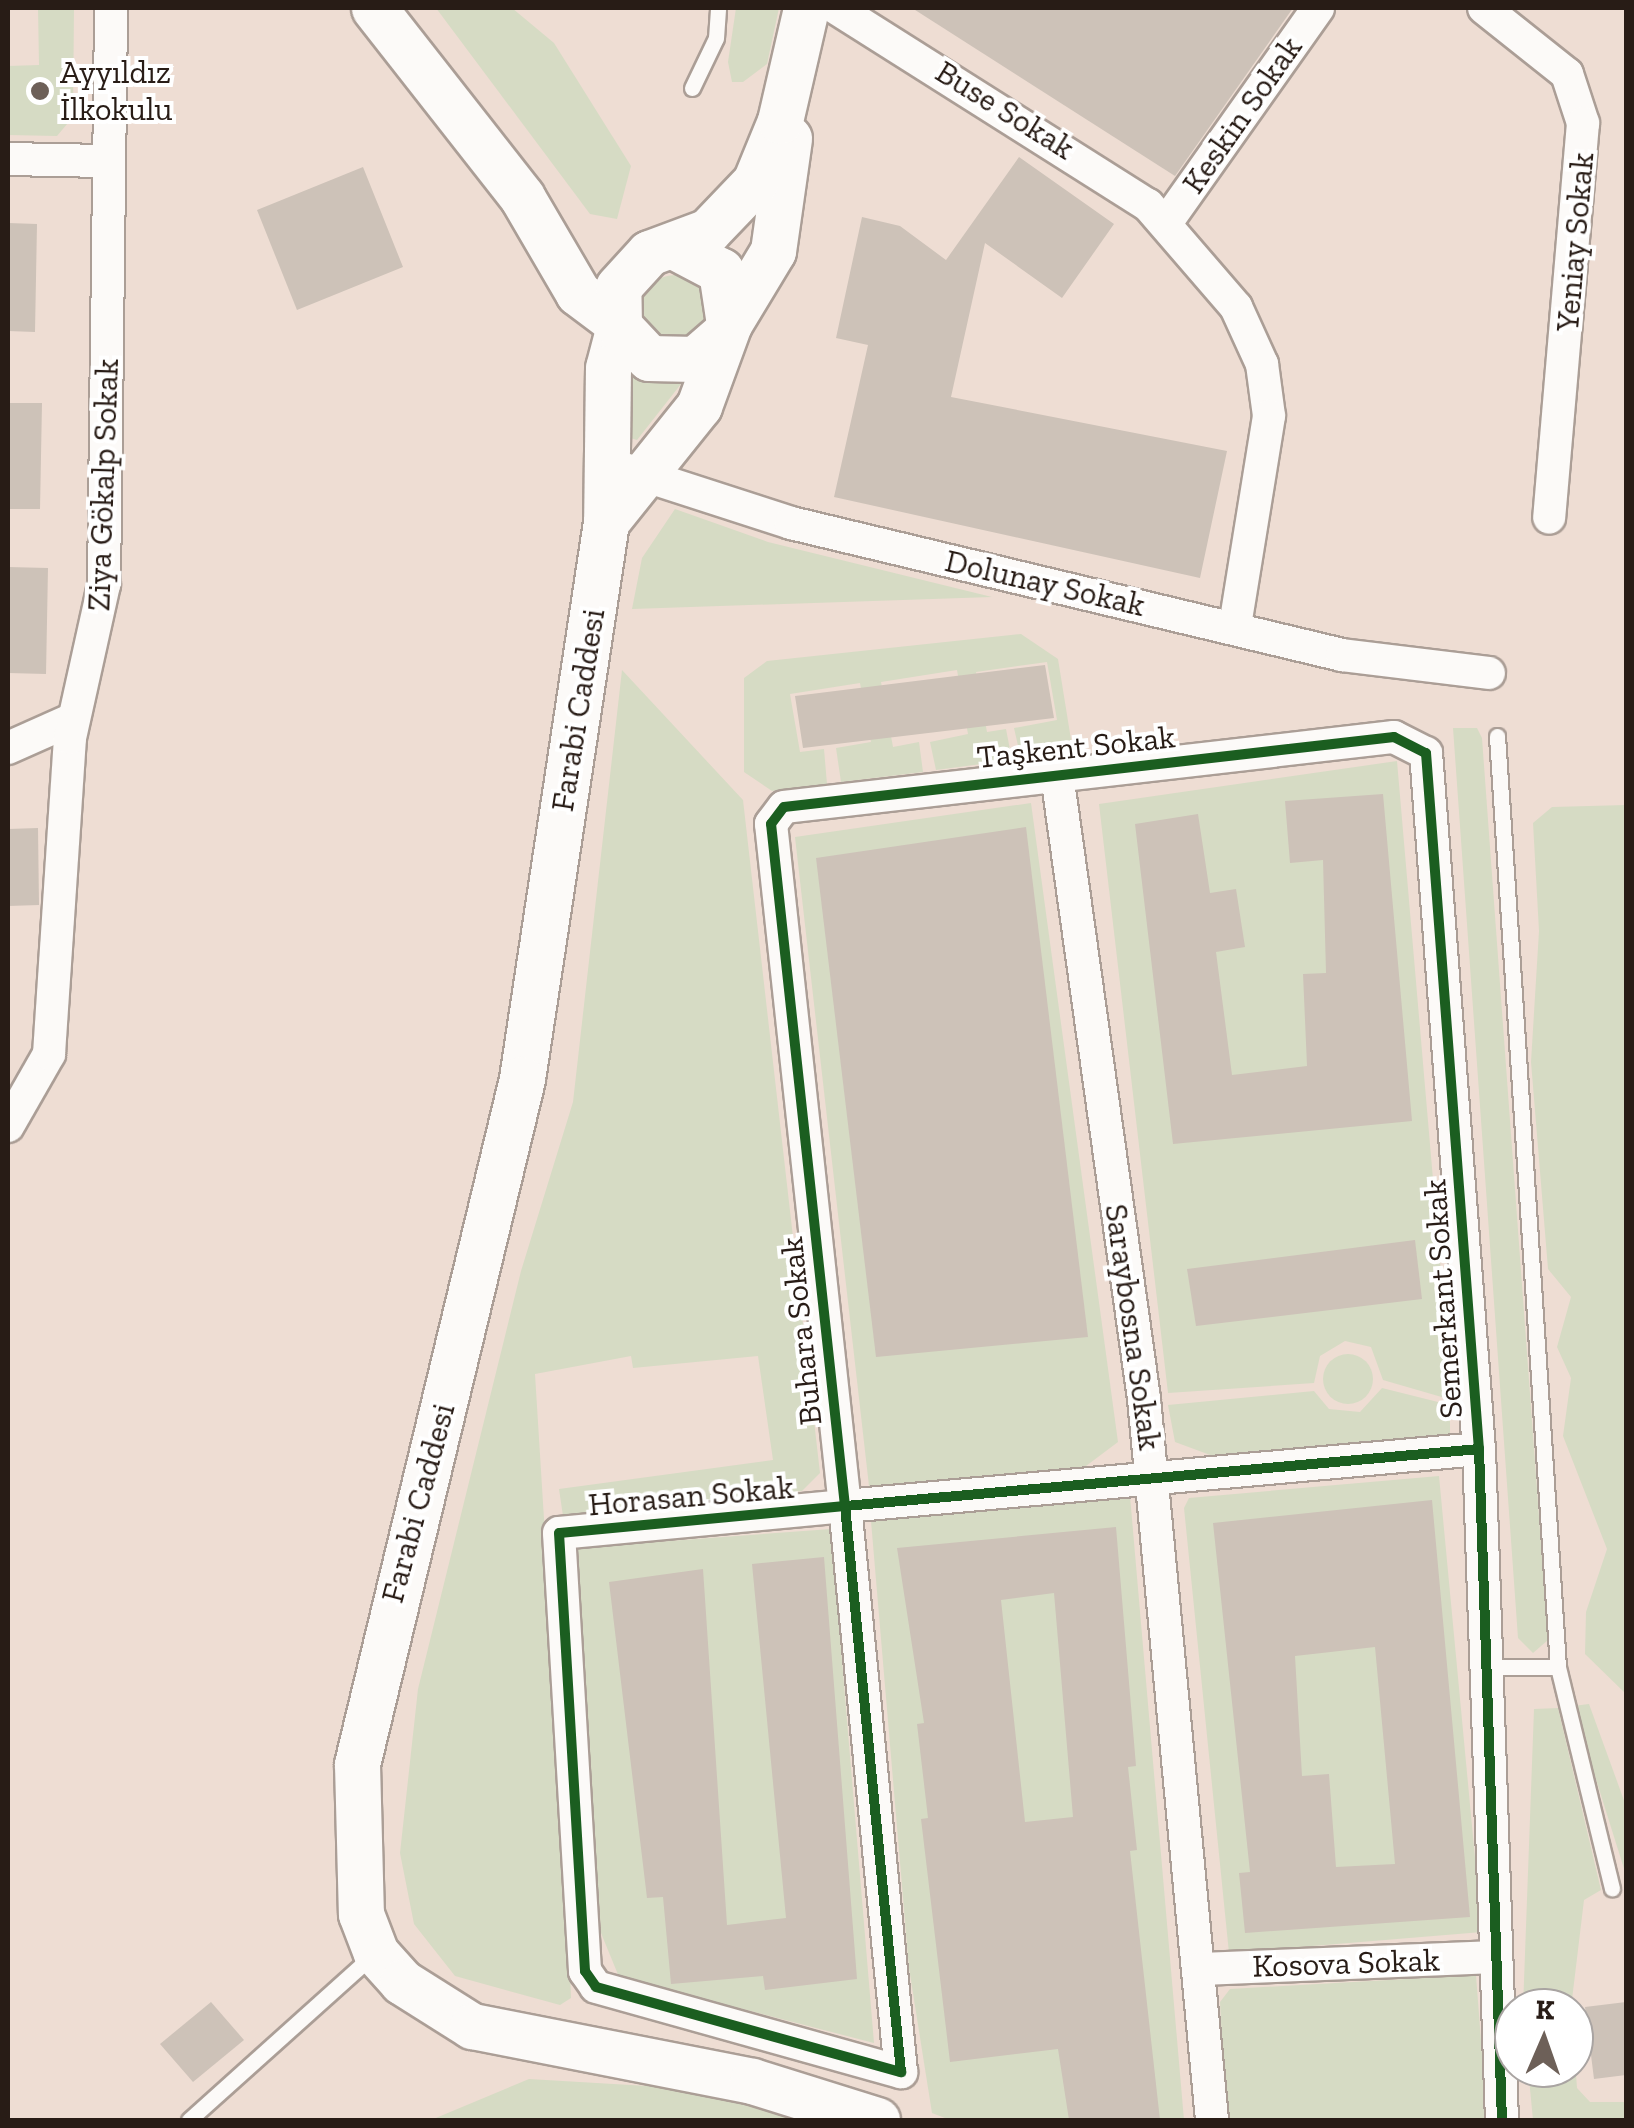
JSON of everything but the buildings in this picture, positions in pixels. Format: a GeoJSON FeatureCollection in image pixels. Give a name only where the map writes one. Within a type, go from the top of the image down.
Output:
{"type":"FeatureCollection","features":[{"type":"Feature","properties":{"kind":"street","name":"Ziya Gökalp Sokak"},"geometry":{"type":"LineString","coordinates":[[8,1126],[49,1054],[73,719],[99,626],[108,528],[107,161],[111,8]]}},
{"type":"Feature","properties":{"kind":"street"},"geometry":{"type":"LineString","coordinates":[[374,8],[522,198],[578,292],[619,324],[648,358],[678,363],[727,328]]}},
{"type":"Feature","properties":{"kind":"street"},"geometry":{"type":"LineString","coordinates":[[626,470],[699,406],[727,328],[773,251],[806,8]]}},
{"type":"Feature","properties":{"kind":"street","name":"Buse Sokak"},"geometry":{"type":"LineString","coordinates":[[836,8],[1090,164],[1166,223],[1236,307],[1269,389],[1235,627]]}},
{"type":"Feature","properties":{"kind":"street","name":"Keskin Sokak"},"geometry":{"type":"LineString","coordinates":[[1166,223],[1318,8]]}},
{"type":"Feature","properties":{"kind":"street","name":"Yeniay Sokak"},"geometry":{"type":"LineString","coordinates":[[1484,8],[1567,74],[1582,123],[1550,518]]}},
{"type":"Feature","properties":{"kind":"street"},"geometry":{"type":"LineString","coordinates":[[619,324],[618,288],[656,254],[726,218],[755,182],[798,51]]}},
{"type":"Feature","properties":{"kind":"street"},"geometry":{"type":"LineString","coordinates":[[8,159],[107,161]]}},
{"type":"Feature","properties":{"kind":"street"},"geometry":{"type":"LineString","coordinates":[[522,198],[577,243],[656,254],[721,271],[727,328]]}},
{"type":"Feature","properties":{"kind":"street","name":"Farabi Caddesi"},"geometry":{"type":"LineString","coordinates":[[376,1953],[354,1862],[356,1764],[522,1079],[606,522],[626,470],[608,368],[619,324]]}},
{"type":"Feature","properties":{"kind":"street","name":"Dolunay Sokak"},"geometry":{"type":"LineString","coordinates":[[626,470],[790,523],[1342,655],[1488,673]]}},
{"type":"Feature","properties":{"kind":"street"},"geometry":{"type":"LineString","coordinates":[[8,748],[73,719]]}},
{"type":"Feature","properties":{"kind":"street","name":"Taşkent Sokak"},"geometry":{"type":"LineString","coordinates":[[772,824],[800,804],[1394,736]]}},
{"type":"Feature","properties":{"kind":"street","name":"Semerkant Sokak"},"geometry":{"type":"LineString","coordinates":[[1394,736],[1420,742],[1430,786],[1479,1449],[1500,1892],[1492,1957],[1502,2120]]}},
{"type":"Feature","properties":{"kind":"street","name":"Saraybosna Sokak"},"geometry":{"type":"LineString","coordinates":[[1057,774],[1153,1479],[1212,2120]]}},
{"type":"Feature","properties":{"kind":"street","name":"Buhara Sokak"},"geometry":{"type":"LineString","coordinates":[[772,824],[901,2072]]}},
{"type":"Feature","properties":{"kind":"street","name":"Horasan Sokak"},"geometry":{"type":"LineString","coordinates":[[901,2072],[614,1995],[586,1971],[559,1533],[1479,1449]]}},
{"type":"Feature","properties":{"kind":"street"},"geometry":{"type":"LineString","coordinates":[[376,1953],[402,1982],[472,2026],[752,2082],[877,2120]]}},
{"type":"Feature","properties":{"kind":"street","name":"Kosova Sokak"},"geometry":{"type":"LineString","coordinates":[[1199,1969],[1492,1957]]}},
{"type":"Feature","properties":{"kind":"lane"},"geometry":{"type":"LineString","coordinates":[[692,88],[716,38],[718,8]]}},
{"type":"Feature","properties":{"kind":"lane"},"geometry":{"type":"LineString","coordinates":[[1497,736],[1558,1667],[1612,1888]]}},
{"type":"Feature","properties":{"kind":"lane"},"geometry":{"type":"LineString","coordinates":[[1489,1667],[1558,1667]]}},
{"type":"Feature","properties":{"kind":"lane"},"geometry":{"type":"LineString","coordinates":[[188,2120],[376,1953]]}},
{"type":"Feature","properties":{"kind":"green space","name":"Ayyıldız İlkokulu"},"geometry":{"type":"Polygon","coordinates":[[[38,8],[74,8],[73,117],[57,136],[8,135],[8,66],[39,65],[38,8]]]}},
{"type":"Feature","properties":{"kind":"green space"},"geometry":{"type":"Polygon","coordinates":[[[436,8],[512,8],[554,43],[631,166],[617,219],[590,214],[436,8]]]}},
{"type":"Feature","properties":{"kind":"green space"},"geometry":{"type":"Polygon","coordinates":[[[736,8],[779,8],[767,64],[743,82],[732,82],[728,62],[736,8]]]}},
{"type":"Feature","properties":{"kind":"green space"},"geometry":{"type":"Polygon","coordinates":[[[675,275],[699,284],[708,308],[699,332],[675,341],[651,332],[642,308],[651,284],[675,275]]]}},
{"type":"Feature","properties":{"kind":"green space"},"geometry":{"type":"Polygon","coordinates":[[[628,372],[681,384],[637,440],[630,438],[628,372]]]}},
{"type":"Feature","properties":{"kind":"green space"},"geometry":{"type":"Polygon","coordinates":[[[675,509],[768,542],[992,597],[632,609],[642,558],[675,509]]]}},
{"type":"Feature","properties":{"kind":"green space"},"geometry":{"type":"Polygon","coordinates":[[[1021,634],[1058,659],[1073,752],[1021,759],[1014,728],[1057,720],[1047,662],[976,672],[987,732],[1006,729],[1012,760],[936,770],[930,742],[968,734],[957,670],[881,682],[893,747],[919,742],[923,772],[841,782],[836,748],[871,742],[860,683],[790,694],[800,752],[824,749],[827,784],[772,791],[744,772],[744,678],[767,661],[1021,634]]]}},
{"type":"Feature","properties":{"kind":"green space"},"geometry":{"type":"Polygon","coordinates":[[[622,670],[743,800],[820,1473],[802,1491],[563,1516],[559,1489],[773,1460],[758,1356],[633,1368],[631,1356],[535,1374],[567,1889],[571,1998],[560,2005],[455,1976],[414,1924],[400,1853],[418,1689],[521,1271],[573,1102],[622,670]]]}},
{"type":"Feature","properties":{"kind":"green space"},"geometry":{"type":"Polygon","coordinates":[[[1453,728],[1477,728],[1482,738],[1548,1640],[1533,1653],[1518,1638],[1453,728]]]}},
{"type":"Feature","properties":{"kind":"green space"},"geometry":{"type":"Polygon","coordinates":[[[1397,761],[1452,1400],[1383,1380],[1371,1347],[1345,1341],[1320,1356],[1314,1383],[1168,1393],[1099,804],[1397,761]]]}},
{"type":"Feature","properties":{"kind":"green space"},"geometry":{"type":"Polygon","coordinates":[[[1031,803],[1118,1442],[1082,1469],[869,1486],[795,837],[1031,803]]]}},
{"type":"Feature","properties":{"kind":"green space"},"geometry":{"type":"Polygon","coordinates":[[[1626,805],[1626,1694],[1585,1654],[1586,1612],[1607,1549],[1563,1436],[1571,1378],[1557,1347],[1571,1297],[1548,1269],[1531,1062],[1539,931],[1533,823],[1552,807],[1626,805]]]}},
{"type":"Feature","properties":{"kind":"green space"},"geometry":{"type":"Polygon","coordinates":[[[1348,1354],[1366,1361],[1373,1379],[1366,1397],[1348,1404],[1330,1397],[1323,1379],[1330,1361],[1348,1354]]]}},
{"type":"Feature","properties":{"kind":"green space"},"geometry":{"type":"Polygon","coordinates":[[[1382,1388],[1450,1405],[1450,1434],[1221,1459],[1175,1442],[1168,1405],[1314,1391],[1329,1409],[1360,1412],[1382,1388]]]}},
{"type":"Feature","properties":{"kind":"green space"},"geometry":{"type":"Polygon","coordinates":[[[1439,1476],[1482,1932],[1229,1953],[1184,1508],[1189,1498],[1439,1476]]]}},
{"type":"Feature","properties":{"kind":"green space"},"geometry":{"type":"Polygon","coordinates":[[[1130,1496],[1184,2120],[950,2120],[932,2113],[909,1968],[871,1521],[1130,1496]]]}},
{"type":"Feature","properties":{"kind":"green space"},"geometry":{"type":"Polygon","coordinates":[[[831,1529],[874,2043],[619,1977],[601,1933],[575,1548],[831,1529]]]}},
{"type":"Feature","properties":{"kind":"green space"},"geometry":{"type":"Polygon","coordinates":[[[1589,1704],[1626,1806],[1626,1875],[1573,1706],[1589,1704]]]}},
{"type":"Feature","properties":{"kind":"green space"},"geometry":{"type":"Polygon","coordinates":[[[1558,1708],[1601,1890],[1584,1900],[1573,1988],[1524,1988],[1534,1709],[1558,1708]]]}},
{"type":"Feature","properties":{"kind":"green space"},"geometry":{"type":"Polygon","coordinates":[[[1476,1975],[1487,2120],[1226,2120],[1220,2002],[1230,1989],[1476,1975]]]}},
{"type":"Feature","properties":{"kind":"green space"},"geometry":{"type":"Polygon","coordinates":[[[529,2079],[681,2088],[802,2120],[431,2120],[529,2079]]]}},
{"type":"Feature","properties":{"kind":"green space"},"geometry":{"type":"Polygon","coordinates":[[[1530,2088],[1577,2088],[1590,2102],[1626,2102],[1626,2120],[1533,2120],[1530,2088]]]}},
{"type":"Feature","properties":{"kind":"cycle path"},"geometry":{"type":"LineString","coordinates":[[1479,1449],[845,1506],[559,1533],[585,1971],[596,1987],[901,2072],[845,1506],[771,824],[784,807],[1394,737],[1426,753],[1479,1449],[1502,2120]]}},
{"type":"Feature","properties":{"kind":"place","name":"Ayyıldız İlkokulu"},"geometry":{"type":"Point","coordinates":[40,91]}}]}
